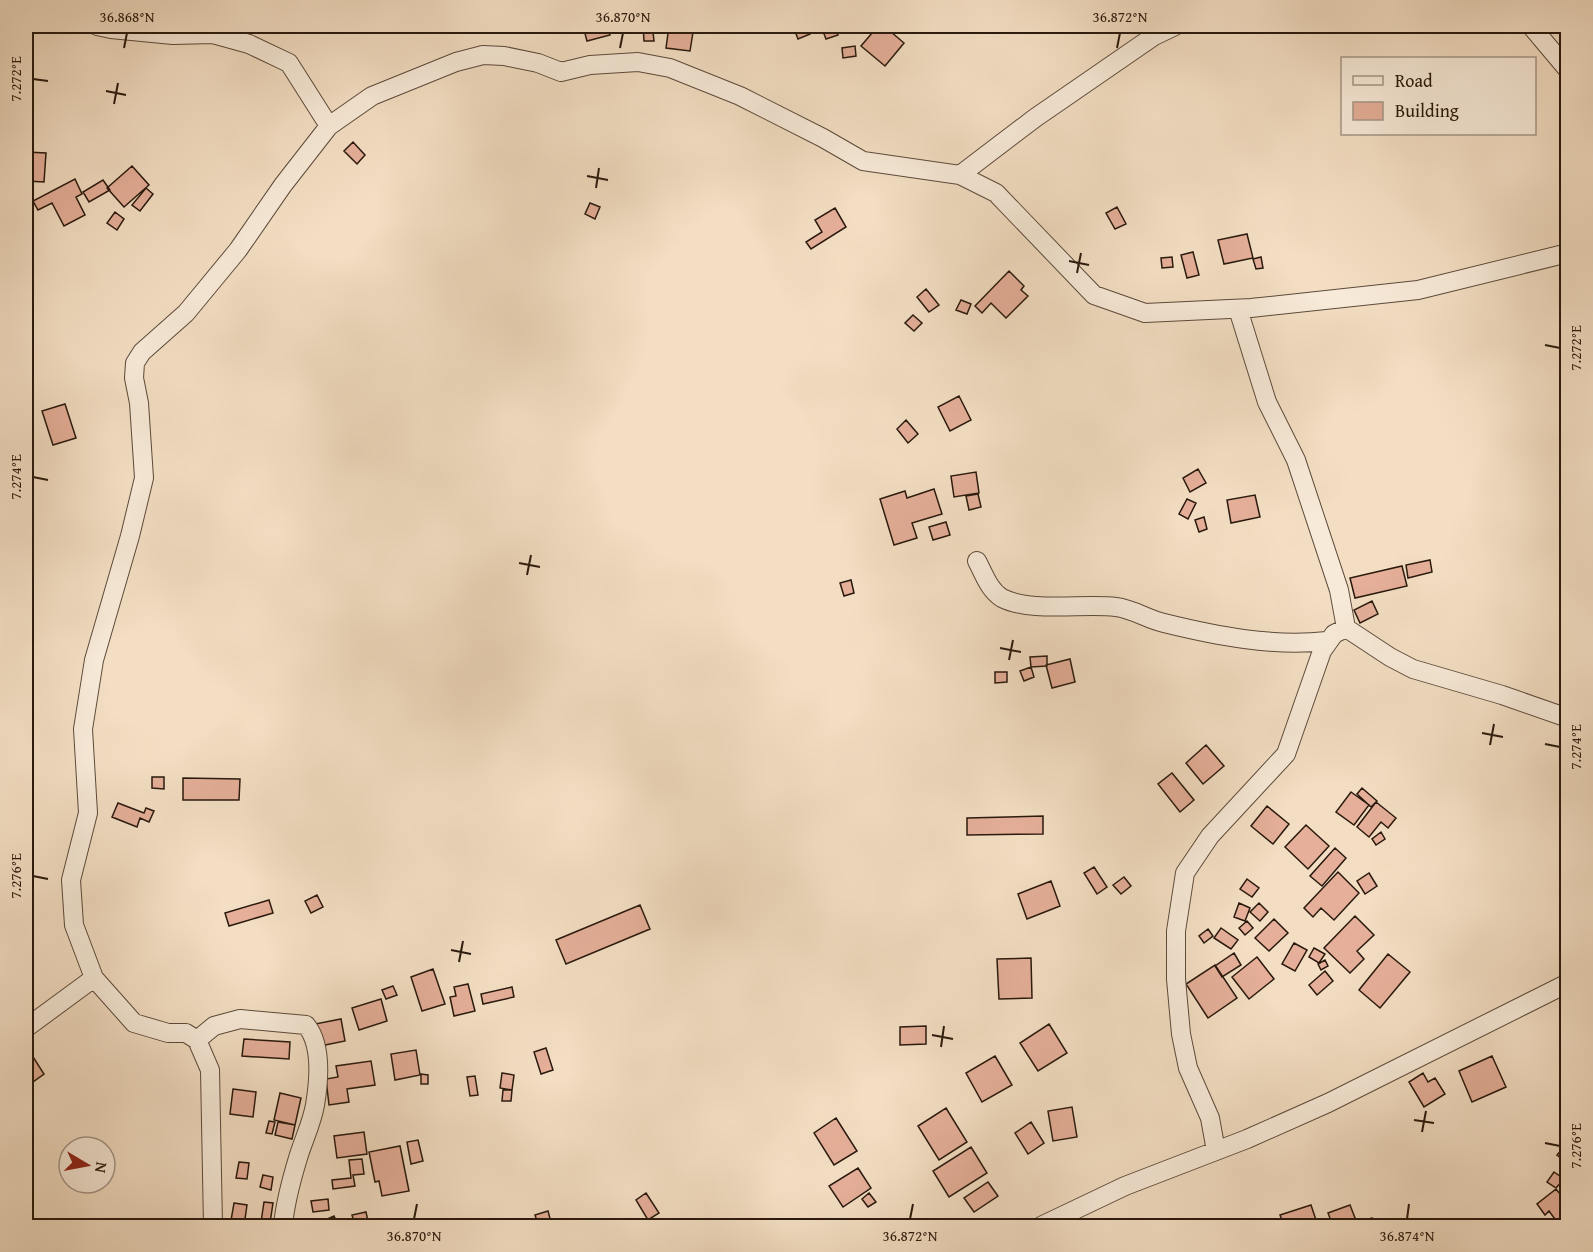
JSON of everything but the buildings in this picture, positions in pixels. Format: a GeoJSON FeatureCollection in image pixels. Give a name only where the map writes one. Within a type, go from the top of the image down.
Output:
{"type":"FeatureCollection","features":[{"type":"Feature","properties":{"kind":"street"},"geometry":{"type":"LineString","coordinates":[[97,26],[173,35],[213,30],[249,44],[289,63],[329,126]]}},
{"type":"Feature","properties":{"kind":"street"},"geometry":{"type":"LineString","coordinates":[[960,175],[1044,111],[1154,36],[1175,26]]}},
{"type":"Feature","properties":{"kind":"street"},"geometry":{"type":"LineString","coordinates":[[1531,26],[1568,70]]}},
{"type":"Feature","properties":{"kind":"street"},"geometry":{"type":"LineString","coordinates":[[213,1227],[210,1070],[197,1040],[186,1033],[168,1033],[134,1023],[94,978],[74,925],[71,880],[88,813],[83,729],[94,660],[130,536],[144,478],[139,403],[134,378],[135,363],[142,351],[186,313],[238,250],[283,184],[329,126],[372,96],[456,62],[483,55],[504,56],[538,63],[561,72],[590,65],[638,62],[670,68],[740,96],[863,161],[960,175],[996,193],[1094,295],[1145,313],[1238,309],[1418,290],[1568,253]]}},
{"type":"Feature","properties":{"kind":"street"},"geometry":{"type":"LineString","coordinates":[[1238,309],[1267,402],[1296,460],[1338,590],[1346,628],[1413,669],[1502,694],[1568,718]]}},
{"type":"Feature","properties":{"kind":"street"},"geometry":{"type":"LineString","coordinates":[[977,561],[992,590],[1002,598],[1020,604],[1114,607],[1130,609],[1160,622],[1240,638],[1286,643],[1327,641]]}},
{"type":"Feature","properties":{"kind":"street"},"geometry":{"type":"LineString","coordinates":[[1216,1151],[1210,1118],[1188,1068],[1181,1034],[1176,979],[1176,931],[1185,873],[1210,836],[1286,754],[1322,651],[1334,634],[1346,628]]}},
{"type":"Feature","properties":{"kind":"street"},"geometry":{"type":"LineString","coordinates":[[26,1028],[94,978]]}},
{"type":"Feature","properties":{"kind":"street"},"geometry":{"type":"LineString","coordinates":[[1041,1227],[1125,1186],[1216,1151],[1328,1103],[1568,983]]}},
{"type":"Feature","properties":{"kind":"street"},"geometry":{"type":"LineString","coordinates":[[197,1040],[214,1026],[240,1019],[306,1025],[313,1033],[318,1056],[315,1106],[298,1156],[285,1208],[283,1227]]}}]}
